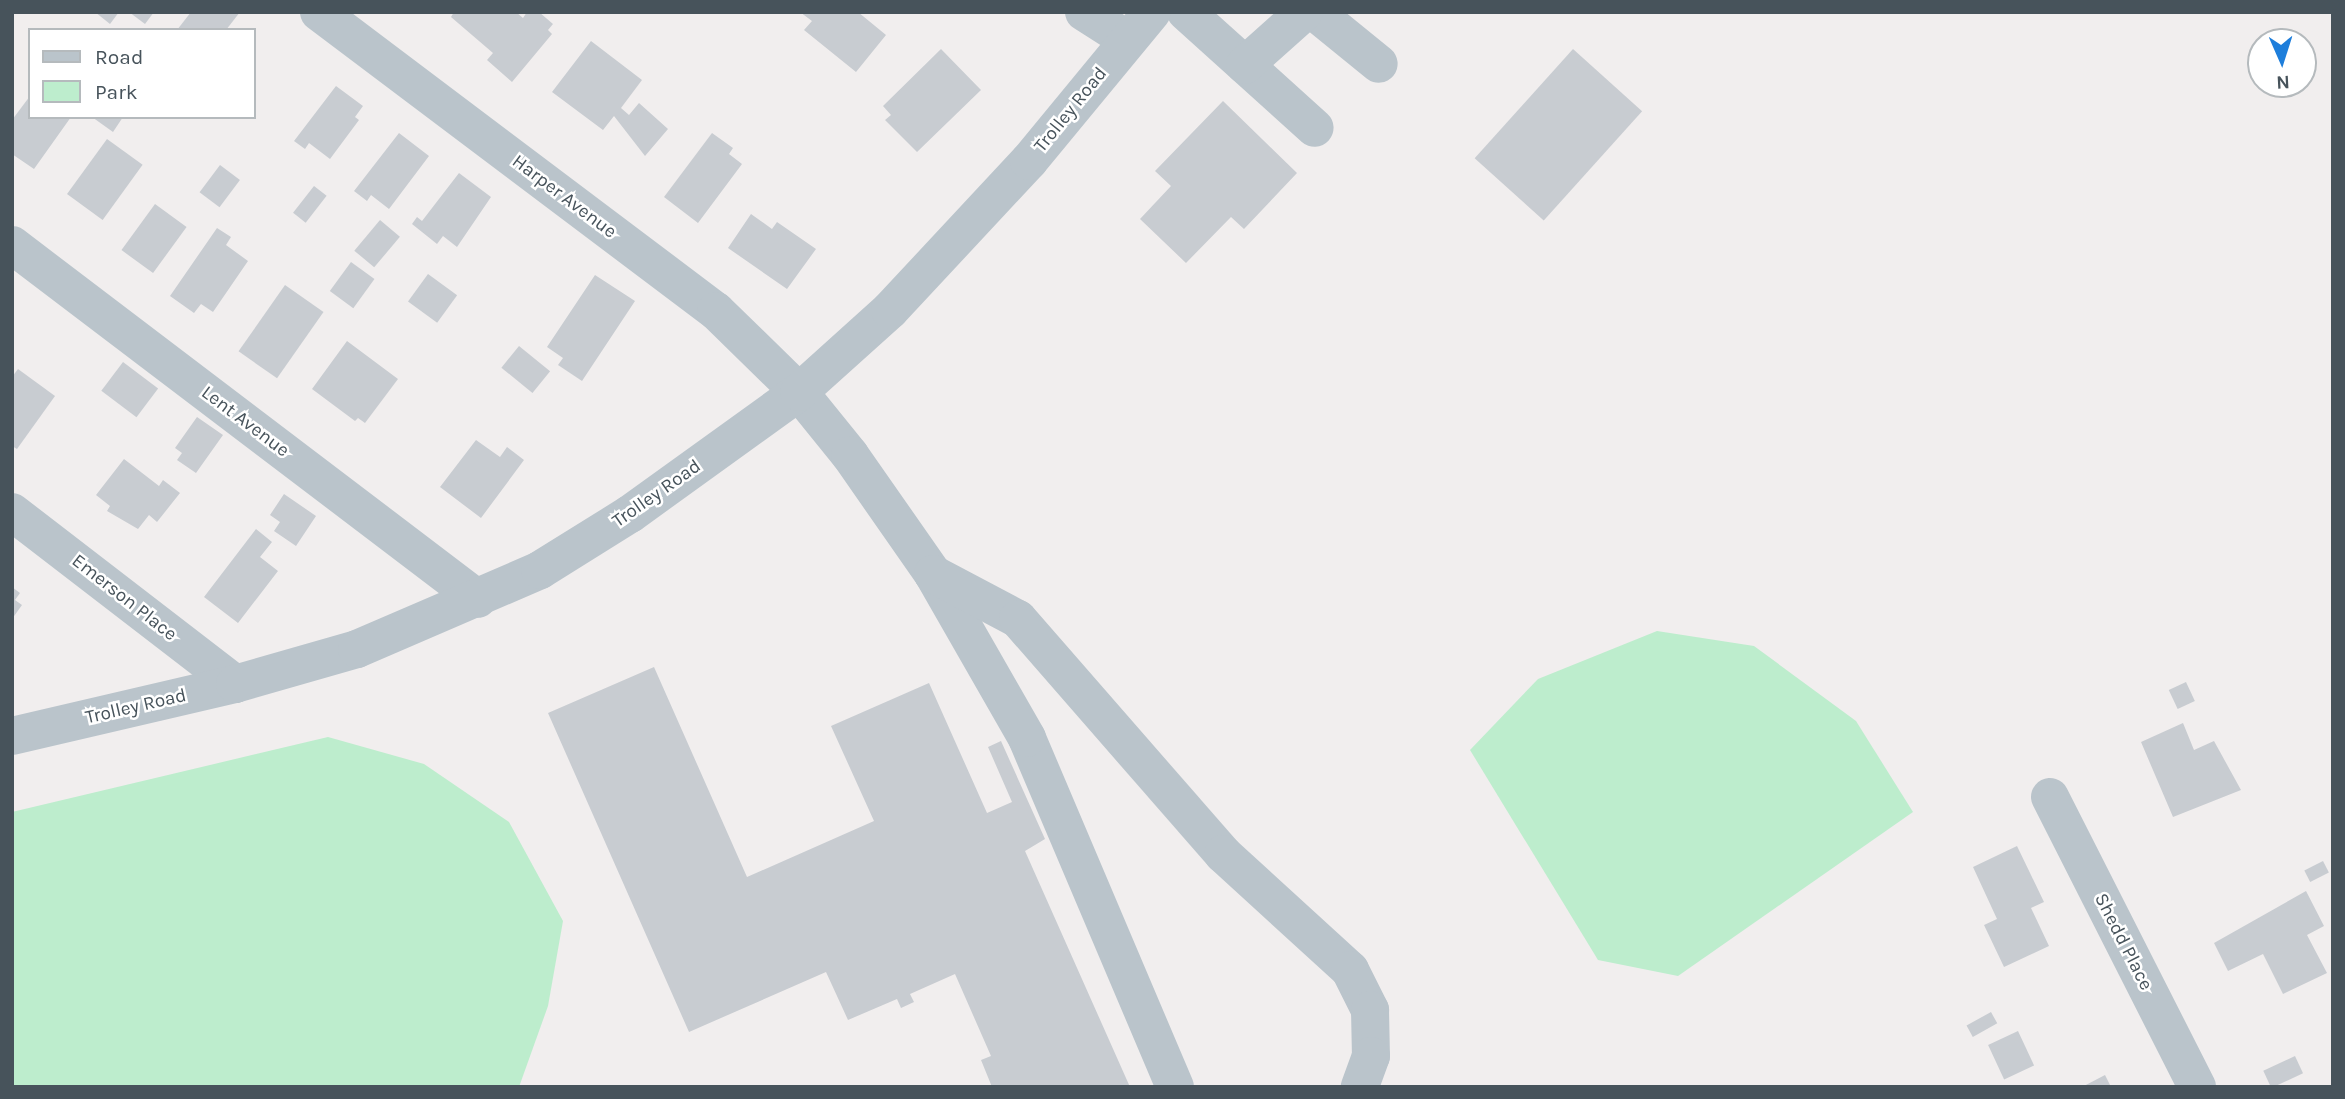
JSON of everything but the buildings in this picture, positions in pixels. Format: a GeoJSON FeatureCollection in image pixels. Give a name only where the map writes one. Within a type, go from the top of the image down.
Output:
{"type":"FeatureCollection","features":[{"type":"Feature","properties":{"kind":"street","name":"Harper Avenue"},"geometry":{"type":"LineString","coordinates":[[319,12],[716,311],[799,392],[850,455],[933,575],[1027,738],[1175,1087]]}},
{"type":"Feature","properties":{"kind":"street"},"geometry":{"type":"LineString","coordinates":[[1084,12],[1140,26]]}},
{"type":"Feature","properties":{"kind":"street"},"geometry":{"type":"LineString","coordinates":[[1186,12],[1315,128]]}},
{"type":"Feature","properties":{"kind":"street"},"geometry":{"type":"LineString","coordinates":[[1245,65],[1304,12]]}},
{"type":"Feature","properties":{"kind":"street"},"geometry":{"type":"LineString","coordinates":[[1315,12],[1380,64]]}},
{"type":"Feature","properties":{"kind":"street","name":"Trolley Road"},"geometry":{"type":"LineString","coordinates":[[12,736],[235,684],[357,649],[540,570],[630,514],[799,392],[898,301],[1029,162],[1140,26]]}},
{"type":"Feature","properties":{"kind":"street","name":"Lent Avenue"},"geometry":{"type":"LineString","coordinates":[[16,256],[478,599]]}},
{"type":"Feature","properties":{"kind":"street","name":"Emerson Place"},"geometry":{"type":"LineString","coordinates":[[12,512],[235,684]]}},
{"type":"Feature","properties":{"kind":"street"},"geometry":{"type":"LineString","coordinates":[[933,575],[1018,619],[1223,854],[1350,971],[1370,1010],[1371,1056],[1360,1087]]}},
{"type":"Feature","properties":{"kind":"street","name":"Shedd Place"},"geometry":{"type":"LineString","coordinates":[[2050,797],[2197,1087]]}},
{"type":"Feature","properties":{"kind":"green space"},"geometry":{"type":"Polygon","coordinates":[[[1657,631],[1754,646],[1856,721],[1913,812],[1678,976],[1598,960],[1470,750],[1538,679],[1657,631]]]}},
{"type":"Feature","properties":{"kind":"green space"},"geometry":{"type":"Polygon","coordinates":[[[328,737],[424,764],[509,822],[563,921],[548,1006],[519,1087],[12,1087],[12,812],[328,737]]]}}]}
